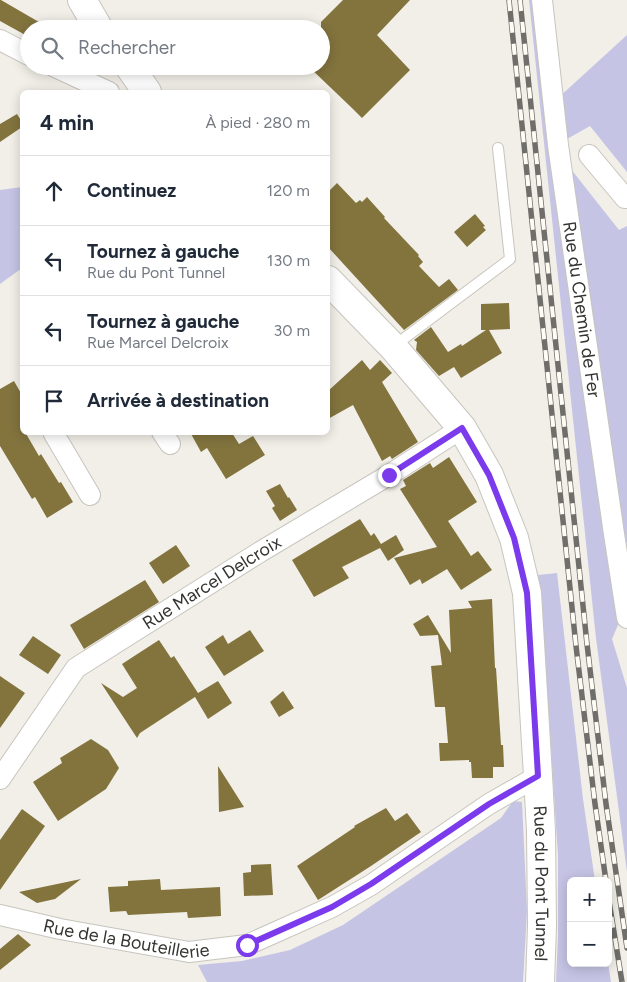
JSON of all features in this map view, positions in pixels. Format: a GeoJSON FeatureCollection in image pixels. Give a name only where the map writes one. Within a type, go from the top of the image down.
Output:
{"type":"FeatureCollection","features":[{"type":"Feature","properties":{"kind":"main road"},"geometry":{"type":"LineString","coordinates":[[82,0],[94,20]]}},
{"type":"Feature","properties":{"kind":"main road"},"geometry":{"type":"LineString","coordinates":[[135,75],[146,90]]}},
{"type":"Feature","properties":{"kind":"main road","name":"Rue du Pont Tunnel"},"geometry":{"type":"LineString","coordinates":[[330,282],[393,347],[462,428],[489,475],[514,538],[527,593],[538,776],[541,831],[542,926],[540,982]]}},
{"type":"Feature","properties":{"kind":"street","name":"Rue du Chemin de Fer"},"geometry":{"type":"LineString","coordinates":[[542,0],[558,145],[627,618]]}},
{"type":"Feature","properties":{"kind":"street"},"geometry":{"type":"LineString","coordinates":[[0,40],[20,50]]}},
{"type":"Feature","properties":{"kind":"street"},"geometry":{"type":"LineString","coordinates":[[72,75],[104,90]]}},
{"type":"Feature","properties":{"kind":"street"},"geometry":{"type":"LineString","coordinates":[[589,155],[627,198]]}},
{"type":"Feature","properties":{"kind":"street","name":"Rue Marcel Delcroix"},"geometry":{"type":"LineString","coordinates":[[0,779],[76,668],[462,428]]}},
{"type":"Feature","properties":{"kind":"street"},"geometry":{"type":"LineString","coordinates":[[55,435],[90,495]]}},
{"type":"Feature","properties":{"kind":"street","name":"Rue de la Bouteillerie"},"geometry":{"type":"LineString","coordinates":[[0,915],[60,929],[189,952],[247,945],[332,907],[371,884],[489,804],[538,776]]}},
{"type":"Feature","properties":{"kind":"lane"},"geometry":{"type":"LineString","coordinates":[[393,347],[510,259],[498,148]]}},
{"type":"Feature","properties":{"kind":"shaded area"},"geometry":{"type":"Polygon","coordinates":[[[529,0],[539,0],[611,556],[618,625],[612,639],[627,688],[627,872],[596,638],[529,0]]]}},
{"type":"Feature","properties":{"kind":"shaded area"},"geometry":{"type":"Polygon","coordinates":[[[627,35],[627,172],[590,126],[567,139],[570,168],[619,230],[627,226],[627,555],[557,99],[627,35]]]}},
{"type":"Feature","properties":{"kind":"shaded area"},"geometry":{"type":"Polygon","coordinates":[[[20,187],[20,269],[0,284],[0,190],[20,187]]]}},
{"type":"Feature","properties":{"kind":"shaded area"},"geometry":{"type":"Polygon","coordinates":[[[557,573],[583,799],[594,877],[567,877],[567,967],[609,967],[611,982],[556,982],[558,856],[538,575],[557,573]]]}},
{"type":"Feature","properties":{"kind":"shaded area"},"geometry":{"type":"Polygon","coordinates":[[[513,801],[522,802],[527,911],[523,982],[207,982],[198,965],[242,961],[290,950],[343,925],[501,818],[513,801]]]}},
{"type":"Feature","properties":{"kind":"building"},"geometry":{"type":"Polygon","coordinates":[[[0,0],[35,20],[20,20],[20,32],[0,21],[0,0]]]}},
{"type":"Feature","properties":{"kind":"building"},"geometry":{"type":"Polygon","coordinates":[[[343,0],[410,0],[377,35],[410,70],[362,118],[317,75],[330,75],[330,20],[323,20],[343,0]]]}},
{"type":"Feature","properties":{"kind":"building"},"geometry":{"type":"Polygon","coordinates":[[[17,114],[20,119],[20,128],[0,142],[0,124],[17,114]]]}},
{"type":"Feature","properties":{"kind":"building"},"geometry":{"type":"Polygon","coordinates":[[[337,183],[356,203],[360,200],[362,202],[367,197],[419,255],[423,262],[419,266],[439,287],[449,279],[458,290],[404,330],[330,249],[330,190],[337,183]]]}},
{"type":"Feature","properties":{"kind":"building"},"geometry":{"type":"Polygon","coordinates":[[[475,214],[486,230],[467,247],[454,232],[475,214]]]}},
{"type":"Feature","properties":{"kind":"building"},"geometry":{"type":"Polygon","coordinates":[[[509,303],[510,329],[489,330],[502,353],[461,378],[454,367],[439,376],[416,350],[417,342],[414,340],[431,327],[448,352],[461,344],[462,346],[486,330],[481,330],[481,304],[509,303]]]}},
{"type":"Feature","properties":{"kind":"building"},"geometry":{"type":"Polygon","coordinates":[[[362,360],[370,370],[380,360],[392,373],[382,382],[418,442],[392,459],[390,456],[382,461],[353,405],[330,418],[330,389],[362,360]]]}},
{"type":"Feature","properties":{"kind":"building"},"geometry":{"type":"Polygon","coordinates":[[[14,381],[20,392],[20,435],[27,435],[39,456],[41,454],[73,502],[47,518],[35,497],[32,499],[0,446],[0,389],[14,381]]]}},
{"type":"Feature","properties":{"kind":"building"},"geometry":{"type":"Polygon","coordinates":[[[192,435],[233,435],[239,444],[253,436],[265,455],[226,479],[207,448],[201,452],[192,435]]]}},
{"type":"Feature","properties":{"kind":"building"},"geometry":{"type":"Polygon","coordinates":[[[449,457],[477,502],[448,521],[471,556],[478,551],[492,570],[461,590],[447,569],[422,584],[420,579],[410,585],[394,558],[437,547],[400,489],[406,486],[403,480],[430,463],[433,468],[449,457]]]}},
{"type":"Feature","properties":{"kind":"building"},"geometry":{"type":"Polygon","coordinates":[[[280,484],[297,510],[280,521],[272,508],[275,506],[266,491],[280,484]]]}},
{"type":"Feature","properties":{"kind":"building"},"geometry":{"type":"Polygon","coordinates":[[[360,519],[371,536],[374,533],[381,544],[396,535],[404,550],[388,561],[380,548],[342,567],[349,578],[314,597],[292,560],[360,519]]]}},
{"type":"Feature","properties":{"kind":"building"},"geometry":{"type":"Polygon","coordinates":[[[176,545],[190,566],[163,584],[149,563],[176,545]]]}},
{"type":"Feature","properties":{"kind":"building"},"geometry":{"type":"Polygon","coordinates":[[[145,580],[159,602],[84,649],[70,625],[145,580]]]}},
{"type":"Feature","properties":{"kind":"building"},"geometry":{"type":"Polygon","coordinates":[[[492,599],[495,668],[504,767],[493,767],[493,778],[472,778],[471,762],[469,760],[440,761],[439,743],[448,743],[445,707],[435,707],[431,666],[442,665],[438,635],[420,636],[413,624],[428,615],[451,653],[449,610],[472,608],[468,601],[492,599]]]}},
{"type":"Feature","properties":{"kind":"building"},"geometry":{"type":"Polygon","coordinates":[[[250,630],[264,651],[224,676],[205,647],[223,635],[228,644],[250,630]]]}},
{"type":"Feature","properties":{"kind":"building"},"geometry":{"type":"Polygon","coordinates":[[[33,636],[61,655],[48,674],[19,655],[33,636]]]}},
{"type":"Feature","properties":{"kind":"building"},"geometry":{"type":"Polygon","coordinates":[[[159,640],[171,658],[174,656],[198,693],[218,681],[232,703],[208,719],[195,697],[140,733],[137,738],[101,683],[123,697],[137,688],[122,664],[159,640]]]}},
{"type":"Feature","properties":{"kind":"building"},"geometry":{"type":"Polygon","coordinates":[[[0,676],[25,693],[0,728],[0,676]]]}},
{"type":"Feature","properties":{"kind":"building"},"geometry":{"type":"Polygon","coordinates":[[[283,691],[294,708],[279,717],[270,702],[283,691]]]}},
{"type":"Feature","properties":{"kind":"building"},"geometry":{"type":"Polygon","coordinates":[[[91,739],[108,750],[119,768],[106,789],[58,821],[33,782],[62,763],[60,758],[91,739]]]}},
{"type":"Feature","properties":{"kind":"building"},"geometry":{"type":"Polygon","coordinates":[[[218,766],[244,807],[219,812],[218,766]]]}},
{"type":"Feature","properties":{"kind":"building"},"geometry":{"type":"Polygon","coordinates":[[[386,808],[395,821],[407,813],[421,832],[318,900],[297,866],[354,826],[386,808]]]}},
{"type":"Feature","properties":{"kind":"building"},"geometry":{"type":"Polygon","coordinates":[[[22,809],[45,826],[0,890],[0,840],[22,809]]]}},
{"type":"Feature","properties":{"kind":"building"},"geometry":{"type":"Polygon","coordinates":[[[271,864],[273,895],[244,896],[243,873],[251,872],[251,865],[271,864]]]}},
{"type":"Feature","properties":{"kind":"building"},"geometry":{"type":"Polygon","coordinates":[[[81,879],[55,899],[37,903],[19,892],[81,879]]]}},
{"type":"Feature","properties":{"kind":"building"},"geometry":{"type":"Polygon","coordinates":[[[160,879],[161,890],[220,887],[221,916],[188,918],[187,912],[128,915],[126,911],[110,912],[108,887],[128,886],[128,881],[160,879]]]}},
{"type":"Feature","properties":{"kind":"building"},"geometry":{"type":"Polygon","coordinates":[[[18,934],[31,945],[0,970],[0,949],[18,934]]]}},
{"type":"Feature","properties":{"kind":"railway"},"geometry":{"type":"LineString","coordinates":[[509,0],[576,646],[605,877]]}},
{"type":"Feature","properties":{"kind":"railway"},"geometry":{"type":"LineString","coordinates":[[520,0],[587,644],[606,804],[627,948]]}},
{"type":"Feature","properties":{"kind":"railway"},"geometry":{"type":"LineString","coordinates":[[612,920],[622,982]]}},
{"type":"Feature","properties":{"kind":"route"},"geometry":{"type":"LineString","coordinates":[[247,945],[332,907],[371,884],[489,804],[538,776],[527,593],[514,538],[489,475],[462,428],[389,475]]}}]}
